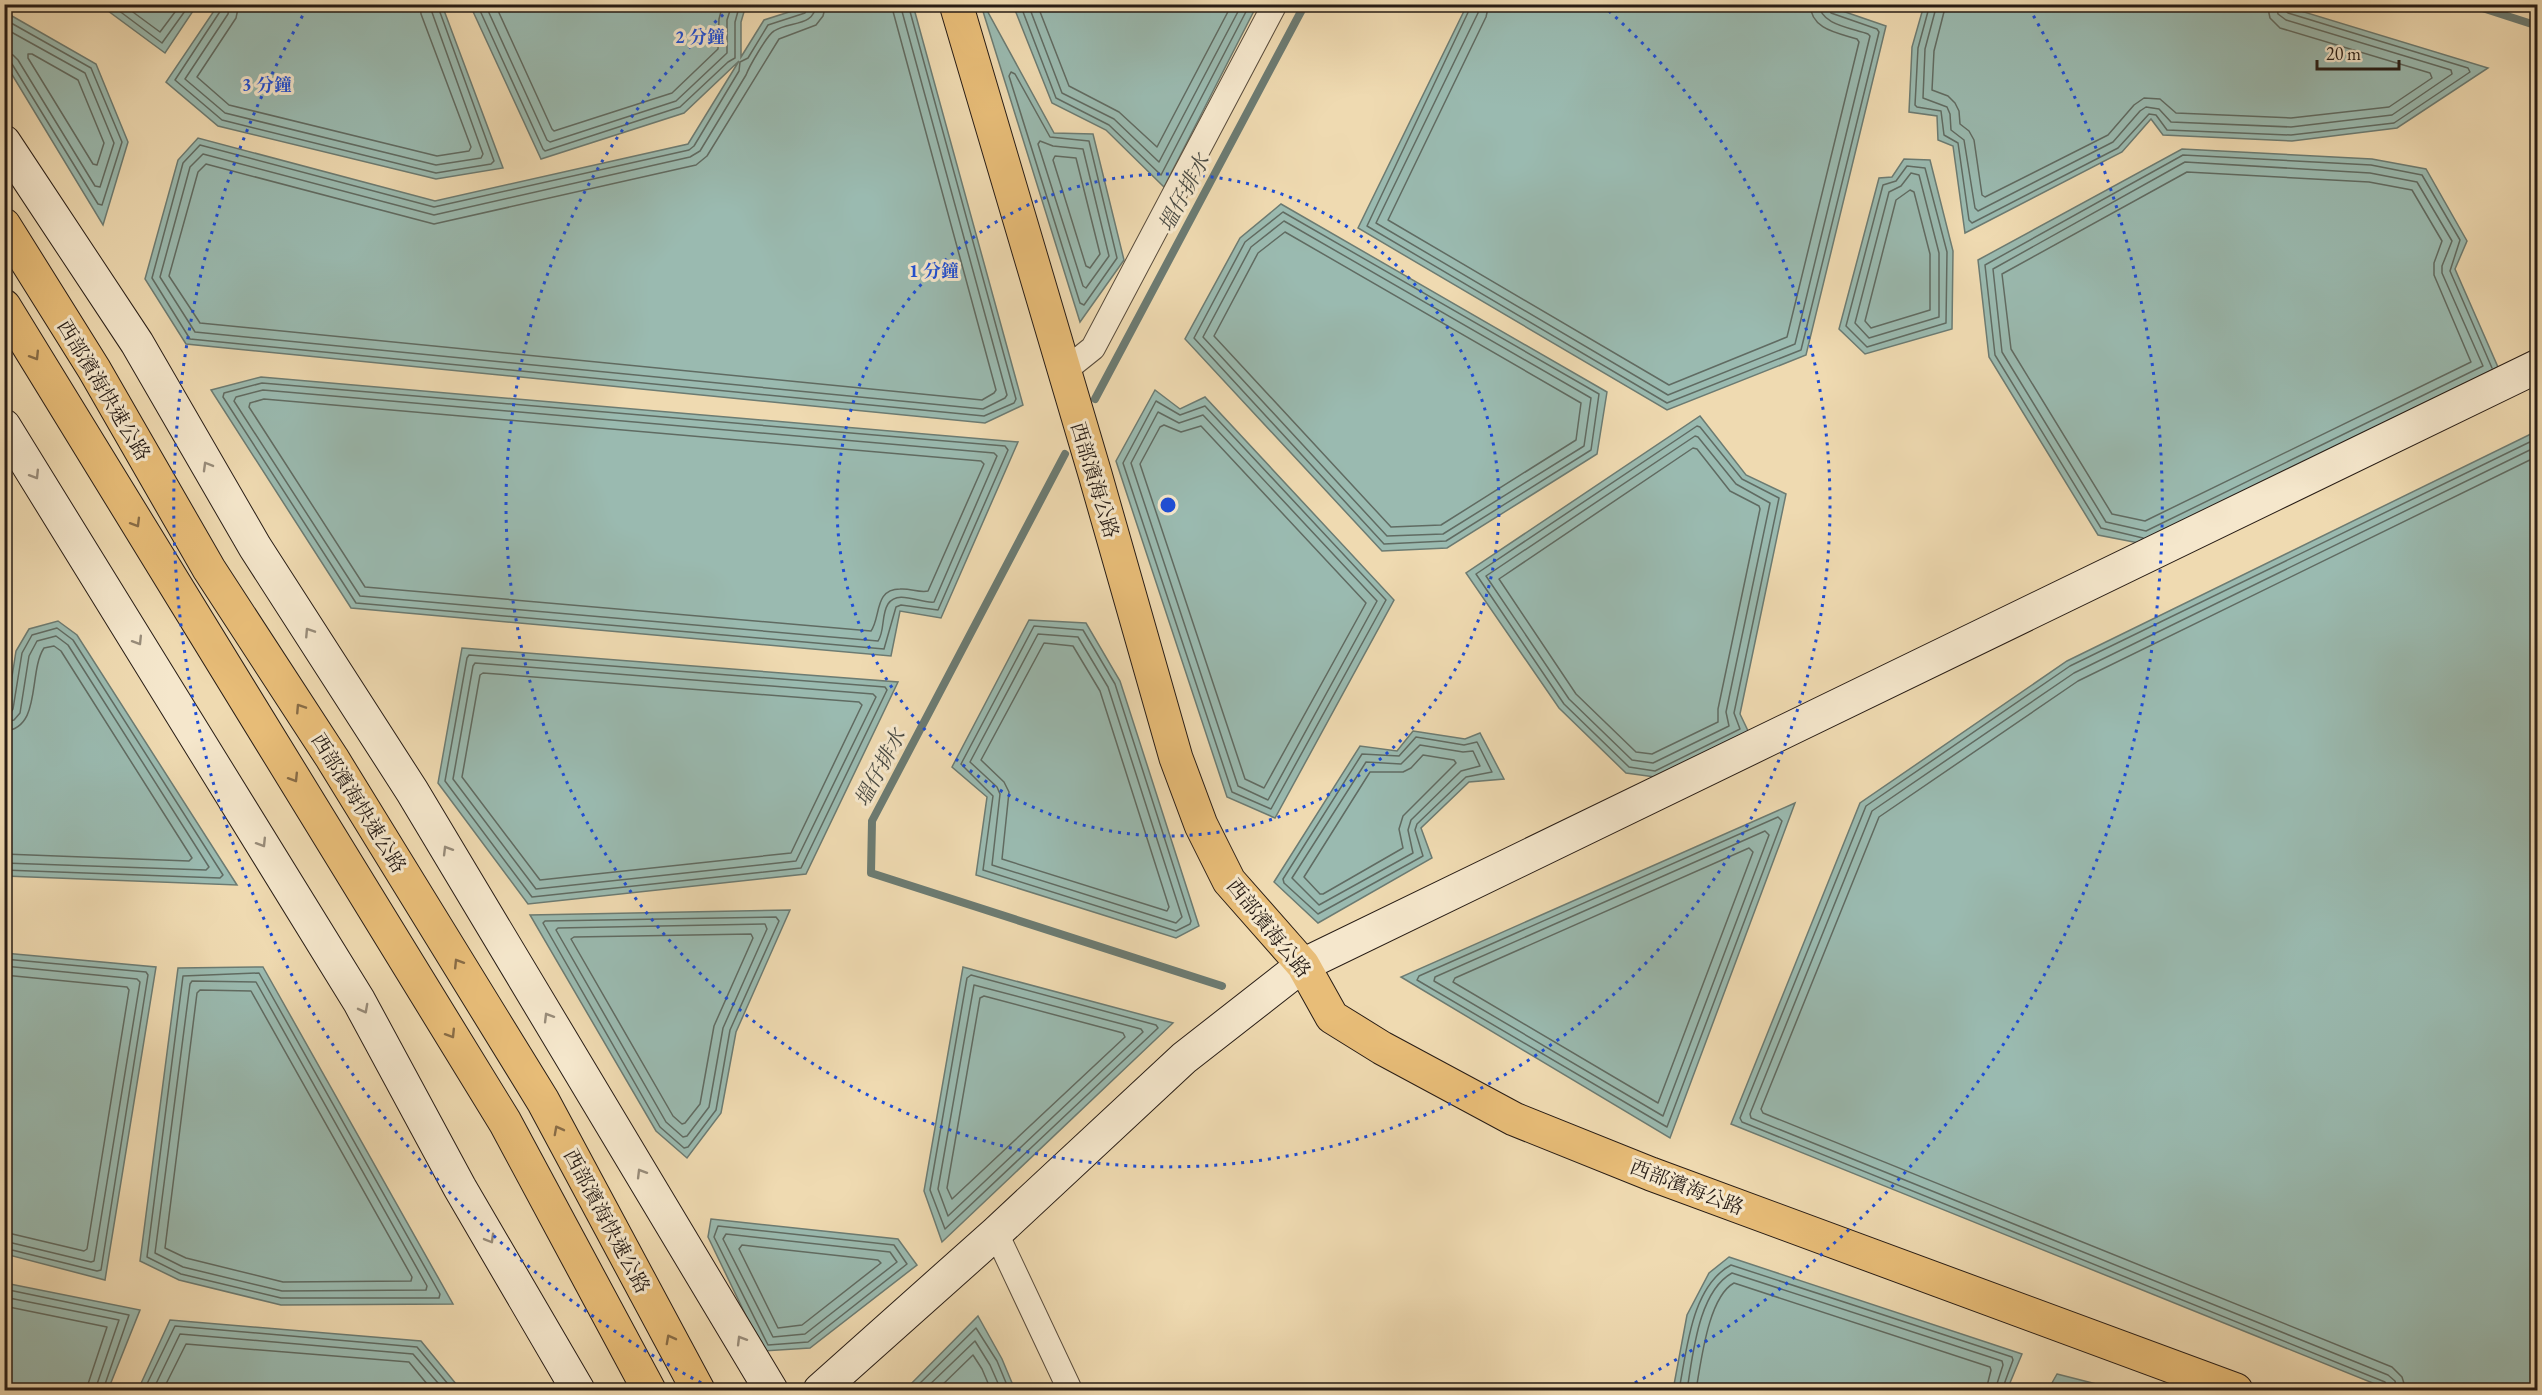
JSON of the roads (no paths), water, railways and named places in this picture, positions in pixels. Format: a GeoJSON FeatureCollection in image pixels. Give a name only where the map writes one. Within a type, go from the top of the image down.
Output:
{"type":"FeatureCollection","features":[{"type":"Feature","properties":{"kind":"main road","name":"西部濱海公路"},"geometry":{"type":"LineString","coordinates":[[956,4],[1176,758],[1201,825],[1229,881],[1303,965],[1332,1017],[1382,1048],[1514,1119],[1672,1182],[2236,1390]]}},
{"type":"Feature","properties":{"kind":"main road","name":"西部濱海快速公路"},"geometry":{"type":"LineString","coordinates":[[4,225],[94,369],[209,569],[332,758],[543,1101],[698,1390]]}},
{"type":"Feature","properties":{"kind":"main road","name":"西部濱海快速公路"},"geometry":{"type":"LineString","coordinates":[[4,306],[505,1122],[650,1390]]}},
{"type":"Feature","properties":{"kind":"street"},"geometry":{"type":"LineString","coordinates":[[1063,372],[1093,348],[1275,4]]}},
{"type":"Feature","properties":{"kind":"street"},"geometry":{"type":"LineString","coordinates":[[4,142],[136,343],[255,547],[412,791],[771,1390]]}},
{"type":"Feature","properties":{"kind":"street"},"geometry":{"type":"LineString","coordinates":[[820,1390],[996,1233],[1184,1058],[1303,965],[2538,366]]}},
{"type":"Feature","properties":{"kind":"street"},"geometry":{"type":"LineString","coordinates":[[4,426],[359,1001],[460,1188],[578,1390]]}},
{"type":"Feature","properties":{"kind":"street"},"geometry":{"type":"LineString","coordinates":[[996,1233],[1070,1390]]}},
{"type":"Feature","properties":{"kind":"water"},"geometry":{"type":"Polygon","coordinates":[[[100,5],[197,5],[165,53],[100,5]]]}},
{"type":"Feature","properties":{"kind":"water"},"geometry":{"type":"Polygon","coordinates":[[[218,5],[442,5],[503,168],[436,179],[218,126],[166,82],[218,5]]]}},
{"type":"Feature","properties":{"kind":"water"},"geometry":{"type":"Polygon","coordinates":[[[470,5],[746,5],[741,22],[741,57],[764,20],[811,5],[913,5],[1023,405],[985,423],[186,344],[145,279],[178,160],[198,138],[435,201],[688,144],[739,61],[684,113],[541,159],[470,5]]]}},
{"type":"Feature","properties":{"kind":"water"},"geometry":{"type":"Polygon","coordinates":[[[981,5],[984,5],[1054,133],[1093,134],[1124,260],[1080,322],[981,5]]]}},
{"type":"Feature","properties":{"kind":"water"},"geometry":{"type":"Polygon","coordinates":[[[1013,5],[1257,5],[1164,187],[1106,130],[1052,103],[1013,5]]]}},
{"type":"Feature","properties":{"kind":"water"},"geometry":{"type":"Polygon","coordinates":[[[1467,5],[1825,5],[1886,26],[1806,355],[1667,410],[1358,228],[1467,5]]]}},
{"type":"Feature","properties":{"kind":"water"},"geometry":{"type":"Polygon","coordinates":[[[1924,5],[2281,5],[2488,68],[2397,128],[2292,141],[2163,135],[2151,119],[2122,152],[1965,233],[1953,146],[1938,140],[1937,116],[1909,112],[1912,47],[1924,5]]]}},
{"type":"Feature","properties":{"kind":"water"},"geometry":{"type":"Polygon","coordinates":[[[5,12],[96,64],[128,142],[103,225],[5,63],[5,12]]]}},
{"type":"Feature","properties":{"kind":"water"},"geometry":{"type":"Polygon","coordinates":[[[2182,149],[2372,159],[2426,169],[2467,241],[2455,269],[2501,374],[2149,545],[2098,535],[1989,357],[1978,260],[2182,149]]]}},
{"type":"Feature","properties":{"kind":"water"},"geometry":{"type":"Polygon","coordinates":[[[1904,159],[1930,160],[1953,251],[1952,329],[1865,354],[1839,329],[1879,178],[1892,177],[1904,159]]]}},
{"type":"Feature","properties":{"kind":"water"},"geometry":{"type":"Polygon","coordinates":[[[1281,204],[1607,392],[1597,454],[1447,548],[1382,551],[1185,339],[1240,238],[1281,204]]]}},
{"type":"Feature","properties":{"kind":"water"},"geometry":{"type":"Polygon","coordinates":[[[261,377],[1018,442],[941,618],[900,611],[891,656],[351,608],[211,390],[261,377]]]}},
{"type":"Feature","properties":{"kind":"water"},"geometry":{"type":"Polygon","coordinates":[[[1155,390],[1180,409],[1205,397],[1394,600],[1275,818],[1227,797],[1116,461],[1155,390]]]}},
{"type":"Feature","properties":{"kind":"water"},"geometry":{"type":"Polygon","coordinates":[[[1700,416],[1746,475],[1786,494],[1740,714],[1749,733],[1655,777],[1626,773],[1559,708],[1466,573],[1700,416]]]}},
{"type":"Feature","properties":{"kind":"water"},"geometry":{"type":"Polygon","coordinates":[[[2537,431],[2537,1390],[2390,1390],[1731,1124],[1860,803],[2067,661],[2537,431]]]}},
{"type":"Feature","properties":{"kind":"water"},"geometry":{"type":"Polygon","coordinates":[[[1029,620],[1086,623],[1120,681],[1199,926],[1176,938],[976,875],[987,797],[952,767],[1029,620]]]}},
{"type":"Feature","properties":{"kind":"water"},"geometry":{"type":"Polygon","coordinates":[[[58,621],[77,635],[237,885],[5,876],[5,722],[16,651],[29,629],[58,621]]]}},
{"type":"Feature","properties":{"kind":"water"},"geometry":{"type":"Polygon","coordinates":[[[462,648],[898,682],[806,874],[528,904],[438,783],[462,648]]]}},
{"type":"Feature","properties":{"kind":"water"},"geometry":{"type":"Polygon","coordinates":[[[1413,731],[1465,739],[1480,733],[1504,779],[1469,782],[1421,828],[1432,858],[1318,923],[1274,882],[1360,746],[1397,751],[1413,731]]]}},
{"type":"Feature","properties":{"kind":"water"},"geometry":{"type":"Polygon","coordinates":[[[1795,803],[1670,1138],[1401,977],[1795,803]]]}},
{"type":"Feature","properties":{"kind":"water"},"geometry":{"type":"Polygon","coordinates":[[[790,910],[736,1032],[721,1113],[687,1158],[656,1131],[530,915],[790,910]]]}},
{"type":"Feature","properties":{"kind":"water"},"geometry":{"type":"Polygon","coordinates":[[[4,953],[156,967],[105,1280],[5,1254],[4,953]]]}},
{"type":"Feature","properties":{"kind":"water"},"geometry":{"type":"Polygon","coordinates":[[[263,967],[453,1304],[281,1305],[179,1280],[140,1261],[178,968],[263,967]]]}},
{"type":"Feature","properties":{"kind":"water"},"geometry":{"type":"Polygon","coordinates":[[[963,967],[1173,1023],[942,1242],[924,1191],[963,967]]]}},
{"type":"Feature","properties":{"kind":"water"},"geometry":{"type":"Polygon","coordinates":[[[711,1219],[898,1239],[917,1265],[810,1348],[763,1351],[708,1237],[711,1219]]]}},
{"type":"Feature","properties":{"kind":"water"},"geometry":{"type":"Polygon","coordinates":[[[1729,1257],[2022,1354],[2007,1390],[1673,1390],[1687,1315],[1709,1273],[1729,1257]]]}},
{"type":"Feature","properties":{"kind":"water"},"geometry":{"type":"Polygon","coordinates":[[[5,1283],[140,1310],[108,1390],[5,1390],[5,1283]]]}},
{"type":"Feature","properties":{"kind":"water"},"geometry":{"type":"Polygon","coordinates":[[[978,1316],[1002,1359],[1015,1390],[905,1390],[978,1316]]]}},
{"type":"Feature","properties":{"kind":"water"},"geometry":{"type":"Polygon","coordinates":[[[170,1320],[421,1341],[461,1390],[138,1390],[170,1320]]]}},
{"type":"Feature","properties":{"kind":"water"},"geometry":{"type":"Polygon","coordinates":[[[2057,1374],[2120,1390],[2048,1390],[2057,1374]]]}},
{"type":"Feature","properties":{"kind":"waterway","name":"塭仔排水"},"geometry":{"type":"LineString","coordinates":[[1095,399],[1305,4]]}},
{"type":"Feature","properties":{"kind":"waterway"},"geometry":{"type":"LineString","coordinates":[[2470,4],[2538,26]]}},
{"type":"Feature","properties":{"kind":"waterway","name":"塭仔排水"},"geometry":{"type":"LineString","coordinates":[[1065,454],[872,821],[871,873],[1222,986]]}}]}
